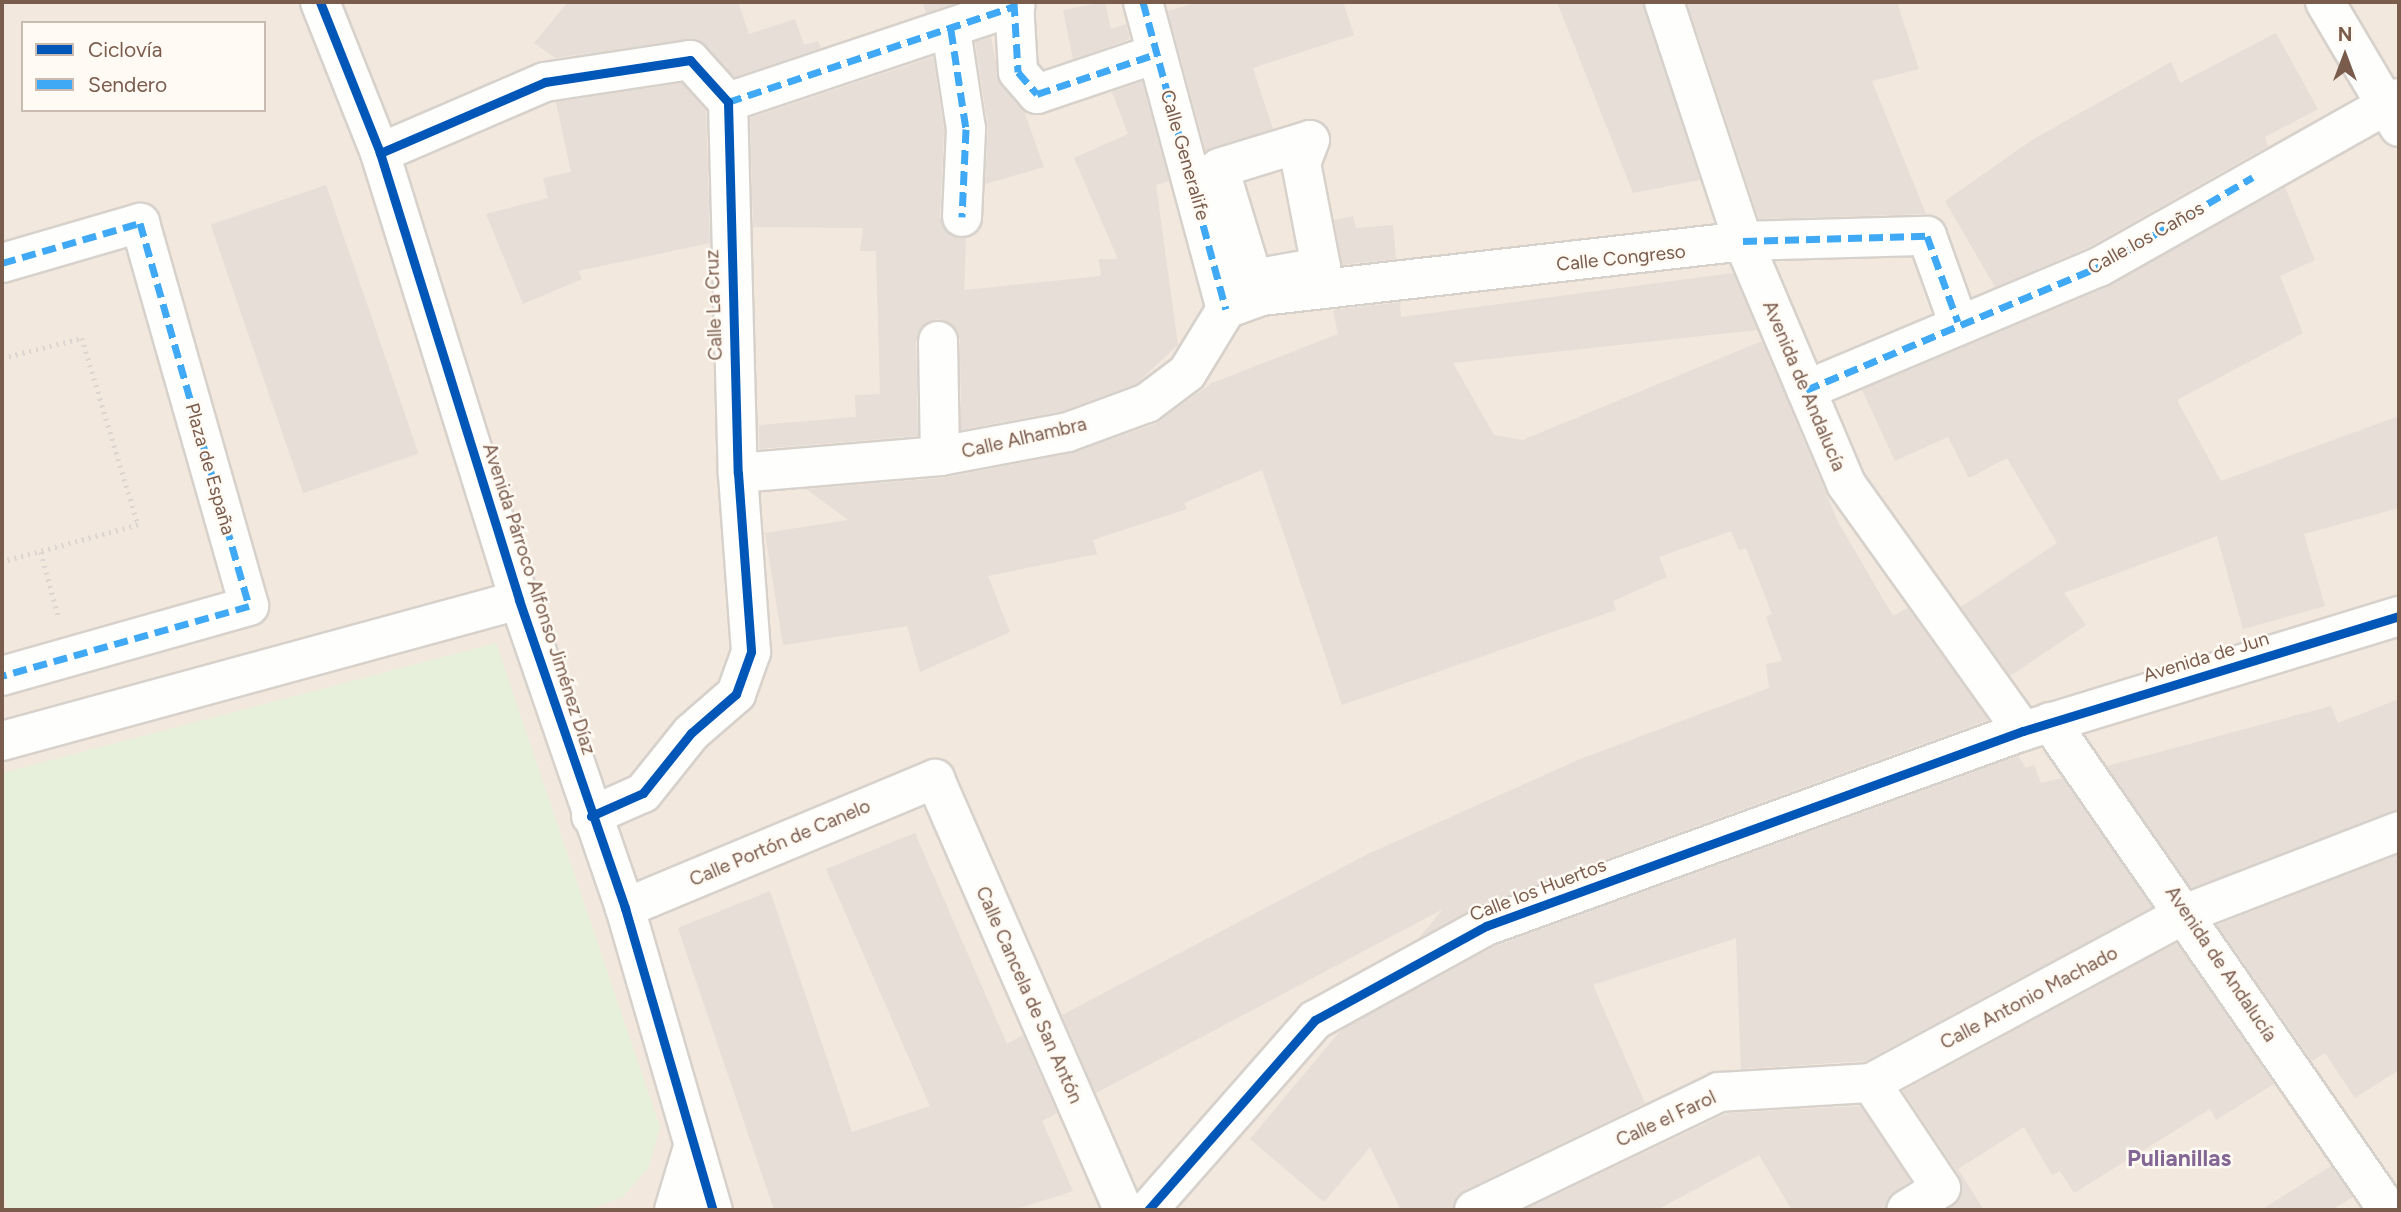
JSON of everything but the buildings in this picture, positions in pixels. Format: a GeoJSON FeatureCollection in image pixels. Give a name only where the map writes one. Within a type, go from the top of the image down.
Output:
{"type":"FeatureCollection","features":[{"type":"Feature","properties":{"kind":"street","name":"Avenida Párroco Alfonso Jiménez Díaz"},"geometry":{"type":"LineString","coordinates":[[320,2],[380,153],[520,600],[591,816],[625,908],[713,1210]]}},
{"type":"Feature","properties":{"kind":"street","name":"Calle Generalife"},"geometry":{"type":"LineString","coordinates":[[1143,2],[1226,309]]}},
{"type":"Feature","properties":{"kind":"street","name":"Avenida de Andalucía"},"geometry":{"type":"LineString","coordinates":[[1664,2],[1743,241],[1846,484],[2187,913],[2387,1206]]}},
{"type":"Feature","properties":{"kind":"street"},"geometry":{"type":"LineString","coordinates":[[2325,2],[2394,110]]}},
{"type":"Feature","properties":{"kind":"street"},"geometry":{"type":"LineString","coordinates":[[380,153],[545,82],[690,60],[728,102],[951,30],[1014,4],[1018,72],[1037,94],[1156,54]]}},
{"type":"Feature","properties":{"kind":"street"},"geometry":{"type":"LineString","coordinates":[[951,30],[966,129],[962,217]]}},
{"type":"Feature","properties":{"kind":"street","name":"Calle La Cruz"},"geometry":{"type":"LineString","coordinates":[[591,816],[643,793],[691,733],[736,694],[751,652],[738,473],[728,102]]}},
{"type":"Feature","properties":{"kind":"street","name":"Calle los Caños"},"geometry":{"type":"LineString","coordinates":[[1806,390],[1958,322],[2099,267],[2253,177],[2394,110]]}},
{"type":"Feature","properties":{"kind":"street","name":"Plaza de España"},"geometry":{"type":"LineString","coordinates":[[2,262],[140,223],[250,606],[2,676]]}},
{"type":"Feature","properties":{"kind":"street","name":"Calle Congreso"},"geometry":{"type":"LineString","coordinates":[[1226,309],[1262,296],[1743,241],[1927,236],[1958,322]]}},
{"type":"Feature","properties":{"kind":"street","name":"Calle Alhambra"},"geometry":{"type":"LineString","coordinates":[[738,473],[940,456],[1068,432],[1147,403],[1187,373],[1226,309]]}},
{"type":"Feature","properties":{"kind":"street","name":"Calle Alhambra"},"geometry":{"type":"LineString","coordinates":[[939,341],[940,456]]}},
{"type":"Feature","properties":{"kind":"street"},"geometry":{"type":"LineString","coordinates":[[2,741],[520,600]]}},
{"type":"Feature","properties":{"kind":"street","name":"Avenida de Jun"},"geometry":{"type":"LineString","coordinates":[[2036,726],[2399,616]]}},
{"type":"Feature","properties":{"kind":"street","name":"Calle los Huertos"},"geometry":{"type":"LineString","coordinates":[[1148,1210],[1315,1020],[1486,926],[2036,726]]}},
{"type":"Feature","properties":{"kind":"street","name":"Calle Portón de Canelo"},"geometry":{"type":"LineString","coordinates":[[625,908],[935,779]]}},
{"type":"Feature","properties":{"kind":"street","name":"Calle Cancela de San Antón"},"geometry":{"type":"LineString","coordinates":[[935,779],[1123,1210]]}},
{"type":"Feature","properties":{"kind":"street","name":"Calle Antonio Machado"},"geometry":{"type":"LineString","coordinates":[[1871,1083],[2187,913],[2399,831]]}},
{"type":"Feature","properties":{"kind":"street"},"geometry":{"type":"LineString","coordinates":[[1871,1083],[1941,1188],[1906,1210]]}},
{"type":"Feature","properties":{"kind":"street","name":"Calle el Farol"},"geometry":{"type":"LineString","coordinates":[[1474,1210],[1718,1092],[1871,1083]]}},
{"type":"Feature","properties":{"kind":"street"},"geometry":{"type":"LineString","coordinates":[[674,1210],[693,1147]]}},
{"type":"Feature","properties":{"kind":"path"},"geometry":{"type":"LineString","coordinates":[[2,358],[82,338],[138,525],[2,562]]}},
{"type":"Feature","properties":{"kind":"shaded area"},"geometry":{"type":"Polygon","coordinates":[[[2,2],[2399,2],[2399,1210],[2,1210],[2,2]]]}},
{"type":"Feature","properties":{"kind":"green space"},"geometry":{"type":"Polygon","coordinates":[[[496,643],[660,1127],[649,1167],[623,1197],[587,1210],[8,1210],[2,1186],[2,773],[496,643]]]}},
{"type":"Feature","properties":{"kind":"marked path"},"geometry":{"type":"LineString","coordinates":[[1014,2],[1018,72],[1037,94],[1156,54]]}},
{"type":"Feature","properties":{"kind":"marked path"},"geometry":{"type":"LineString","coordinates":[[1143,2],[1226,309]]}},
{"type":"Feature","properties":{"kind":"marked path"},"geometry":{"type":"LineString","coordinates":[[728,108],[728,102],[1015,6]]}},
{"type":"Feature","properties":{"kind":"marked path"},"geometry":{"type":"LineString","coordinates":[[951,30],[966,129],[962,217]]}},
{"type":"Feature","properties":{"kind":"marked path"},"geometry":{"type":"LineString","coordinates":[[1806,390],[2099,267],[2253,177]]}},
{"type":"Feature","properties":{"kind":"marked path"},"geometry":{"type":"LineString","coordinates":[[2,263],[140,223],[249,606],[2,676]]}},
{"type":"Feature","properties":{"kind":"marked path"},"geometry":{"type":"LineString","coordinates":[[1743,241],[1927,236],[1958,322]]}},
{"type":"Feature","properties":{"kind":"cycle path"},"geometry":{"type":"LineString","coordinates":[[320,2],[380,153],[519,600],[625,908],[713,1210]]}},
{"type":"Feature","properties":{"kind":"cycle path"},"geometry":{"type":"LineString","coordinates":[[380,153],[545,82],[690,60],[728,102],[738,473],[751,652],[736,694],[691,733],[643,793],[591,816]]}},
{"type":"Feature","properties":{"kind":"cycle path"},"geometry":{"type":"LineString","coordinates":[[1148,1210],[1315,1020],[1486,926],[2023,731],[2399,616]]}},
{"type":"Feature","properties":{"kind":"district","name":"Pulianillas"},"geometry":{"type":"Point","coordinates":[2179,1158]}}]}
